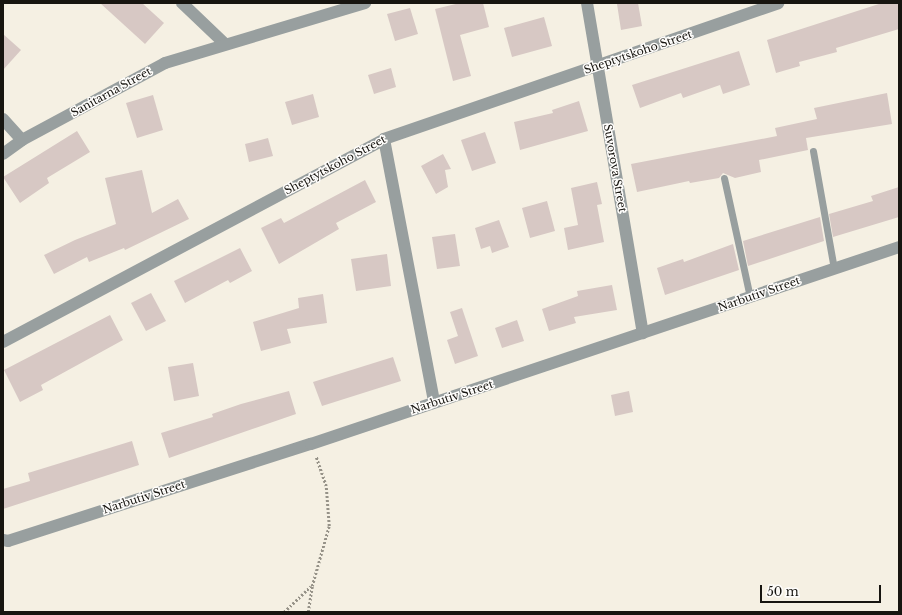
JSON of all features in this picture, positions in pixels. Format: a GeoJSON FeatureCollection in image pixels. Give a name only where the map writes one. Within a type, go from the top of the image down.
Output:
{"type":"FeatureCollection","features":[{"type":"Feature","properties":{"kind":"street"},"geometry":{"type":"LineString","coordinates":[[182,3],[224,43]]}},
{"type":"Feature","properties":{"kind":"street","name":"Sanitarna Street"},"geometry":{"type":"LineString","coordinates":[[3,154],[22,140],[165,62],[224,43],[365,3]]}},
{"type":"Feature","properties":{"kind":"street","name":"Suvorova Street"},"geometry":{"type":"LineString","coordinates":[[587,3],[643,333]]}},
{"type":"Feature","properties":{"kind":"street","name":"Sheptytskoho Street"},"geometry":{"type":"LineString","coordinates":[[3,342],[384,139],[778,3]]}},
{"type":"Feature","properties":{"kind":"street"},"geometry":{"type":"LineString","coordinates":[[3,119],[22,140]]}},
{"type":"Feature","properties":{"kind":"street"},"geometry":{"type":"LineString","coordinates":[[384,139],[434,402]]}},
{"type":"Feature","properties":{"kind":"street","name":"Narbutiv Street"},"geometry":{"type":"LineString","coordinates":[[3,540],[8,541],[311,444],[899,247]]}},
{"type":"Feature","properties":{"kind":"lane"},"geometry":{"type":"LineString","coordinates":[[813,151],[834,269]]}},
{"type":"Feature","properties":{"kind":"lane"},"geometry":{"type":"LineString","coordinates":[[724,178],[750,297]]}},
{"type":"Feature","properties":{"kind":"path"},"geometry":{"type":"LineString","coordinates":[[308,612],[312,586],[329,526],[326,486],[311,444]]}},
{"type":"Feature","properties":{"kind":"path"},"geometry":{"type":"LineString","coordinates":[[284,612],[312,586]]}},
{"type":"Feature","properties":{"kind":"building"},"geometry":{"type":"Polygon","coordinates":[[[100,3],[142,3],[164,23],[145,44],[100,3]]]}},
{"type":"Feature","properties":{"kind":"building"},"geometry":{"type":"Polygon","coordinates":[[[460,3],[483,3],[489,27],[460,35],[471,76],[453,81],[435,9],[460,3]]]}},
{"type":"Feature","properties":{"kind":"building"},"geometry":{"type":"Polygon","coordinates":[[[638,3],[642,26],[621,30],[617,4],[638,3]]]}},
{"type":"Feature","properties":{"kind":"building"},"geometry":{"type":"Polygon","coordinates":[[[882,3],[899,3],[899,29],[836,48],[837,52],[799,62],[800,66],[776,73],[767,40],[882,3]]]}},
{"type":"Feature","properties":{"kind":"building"},"geometry":{"type":"Polygon","coordinates":[[[410,8],[418,34],[395,41],[387,14],[410,8]]]}},
{"type":"Feature","properties":{"kind":"building"},"geometry":{"type":"Polygon","coordinates":[[[544,17],[552,46],[512,57],[504,28],[544,17]]]}},
{"type":"Feature","properties":{"kind":"building"},"geometry":{"type":"Polygon","coordinates":[[[3,34],[21,50],[3,70],[3,34]]]}},
{"type":"Feature","properties":{"kind":"building"},"geometry":{"type":"Polygon","coordinates":[[[739,51],[750,85],[723,94],[720,85],[683,98],[681,93],[640,108],[632,85],[739,51]]]}},
{"type":"Feature","properties":{"kind":"building"},"geometry":{"type":"Polygon","coordinates":[[[391,68],[396,87],[374,94],[368,75],[391,68]]]}},
{"type":"Feature","properties":{"kind":"building"},"geometry":{"type":"Polygon","coordinates":[[[887,93],[892,124],[806,138],[808,150],[759,160],[761,172],[735,178],[723,173],[719,178],[690,183],[689,181],[637,192],[631,164],[777,136],[775,128],[817,119],[814,108],[887,93]]]}},
{"type":"Feature","properties":{"kind":"building"},"geometry":{"type":"Polygon","coordinates":[[[313,94],[319,117],[292,125],[285,102],[313,94]]]}},
{"type":"Feature","properties":{"kind":"building"},"geometry":{"type":"Polygon","coordinates":[[[153,95],[163,130],[137,138],[126,103],[153,95]]]}},
{"type":"Feature","properties":{"kind":"building"},"geometry":{"type":"Polygon","coordinates":[[[579,101],[588,131],[520,150],[514,122],[553,113],[552,110],[579,101]]]}},
{"type":"Feature","properties":{"kind":"building"},"geometry":{"type":"Polygon","coordinates":[[[77,131],[90,152],[47,178],[49,183],[20,203],[3,177],[77,131]]]}},
{"type":"Feature","properties":{"kind":"building"},"geometry":{"type":"Polygon","coordinates":[[[485,132],[496,163],[472,171],[461,140],[485,132]]]}},
{"type":"Feature","properties":{"kind":"building"},"geometry":{"type":"Polygon","coordinates":[[[268,138],[273,156],[249,162],[245,144],[268,138]]]}},
{"type":"Feature","properties":{"kind":"building"},"geometry":{"type":"Polygon","coordinates":[[[443,154],[451,169],[445,170],[448,187],[436,194],[421,166],[443,154]]]}},
{"type":"Feature","properties":{"kind":"building"},"geometry":{"type":"Polygon","coordinates":[[[142,170],[152,213],[178,199],[189,219],[125,250],[124,248],[89,262],[87,257],[54,274],[44,255],[75,240],[116,224],[105,178],[142,170]]]}},
{"type":"Feature","properties":{"kind":"building"},"geometry":{"type":"Polygon","coordinates":[[[365,180],[376,202],[336,223],[339,229],[279,264],[261,228],[281,218],[284,223],[365,180]]]}},
{"type":"Feature","properties":{"kind":"building"},"geometry":{"type":"Polygon","coordinates":[[[597,182],[602,204],[597,205],[604,242],[568,250],[564,228],[578,225],[571,188],[597,182]]]}},
{"type":"Feature","properties":{"kind":"building"},"geometry":{"type":"Polygon","coordinates":[[[899,187],[899,217],[833,237],[829,214],[873,201],[871,196],[899,187]]]}},
{"type":"Feature","properties":{"kind":"building"},"geometry":{"type":"Polygon","coordinates":[[[547,201],[555,231],[530,238],[522,208],[547,201]]]}},
{"type":"Feature","properties":{"kind":"building"},"geometry":{"type":"Polygon","coordinates":[[[820,217],[824,241],[748,266],[743,241],[820,217]]]}},
{"type":"Feature","properties":{"kind":"building"},"geometry":{"type":"Polygon","coordinates":[[[499,220],[509,247],[492,253],[490,246],[481,249],[475,228],[499,220]]]}},
{"type":"Feature","properties":{"kind":"building"},"geometry":{"type":"Polygon","coordinates":[[[455,234],[460,266],[437,269],[432,237],[455,234]]]}},
{"type":"Feature","properties":{"kind":"building"},"geometry":{"type":"Polygon","coordinates":[[[733,244],[739,270],[665,295],[657,268],[683,259],[684,262],[733,244]]]}},
{"type":"Feature","properties":{"kind":"building"},"geometry":{"type":"Polygon","coordinates":[[[240,248],[252,271],[230,283],[228,280],[185,303],[174,281],[240,248]]]}},
{"type":"Feature","properties":{"kind":"building"},"geometry":{"type":"Polygon","coordinates":[[[387,254],[391,286],[356,291],[351,259],[387,254]]]}},
{"type":"Feature","properties":{"kind":"building"},"geometry":{"type":"Polygon","coordinates":[[[612,285],[617,310],[574,317],[576,323],[549,331],[542,309],[578,296],[577,291],[612,285]]]}},
{"type":"Feature","properties":{"kind":"building"},"geometry":{"type":"Polygon","coordinates":[[[151,293],[166,321],[146,331],[131,303],[151,293]]]}},
{"type":"Feature","properties":{"kind":"building"},"geometry":{"type":"Polygon","coordinates":[[[323,294],[327,323],[287,329],[291,343],[261,351],[253,322],[299,308],[298,298],[323,294]]]}},
{"type":"Feature","properties":{"kind":"building"},"geometry":{"type":"Polygon","coordinates":[[[462,308],[478,356],[455,364],[447,340],[458,336],[450,312],[462,308]]]}},
{"type":"Feature","properties":{"kind":"building"},"geometry":{"type":"Polygon","coordinates":[[[110,315],[123,340],[41,385],[43,390],[20,402],[4,370],[110,315]]]}},
{"type":"Feature","properties":{"kind":"building"},"geometry":{"type":"Polygon","coordinates":[[[517,320],[524,341],[502,348],[495,328],[517,320]]]}},
{"type":"Feature","properties":{"kind":"building"},"geometry":{"type":"Polygon","coordinates":[[[393,357],[401,381],[322,406],[313,382],[393,357]]]}},
{"type":"Feature","properties":{"kind":"building"},"geometry":{"type":"Polygon","coordinates":[[[193,363],[199,396],[174,401],[168,367],[193,363]]]}},
{"type":"Feature","properties":{"kind":"building"},"geometry":{"type":"Polygon","coordinates":[[[289,391],[296,414],[169,458],[161,433],[213,417],[212,414],[241,404],[289,391]]]}},
{"type":"Feature","properties":{"kind":"building"},"geometry":{"type":"Polygon","coordinates":[[[629,391],[633,412],[615,416],[611,395],[629,391]]]}},
{"type":"Feature","properties":{"kind":"building"},"geometry":{"type":"Polygon","coordinates":[[[132,441],[139,465],[3,509],[3,489],[30,481],[28,473],[132,441]]]}}]}
